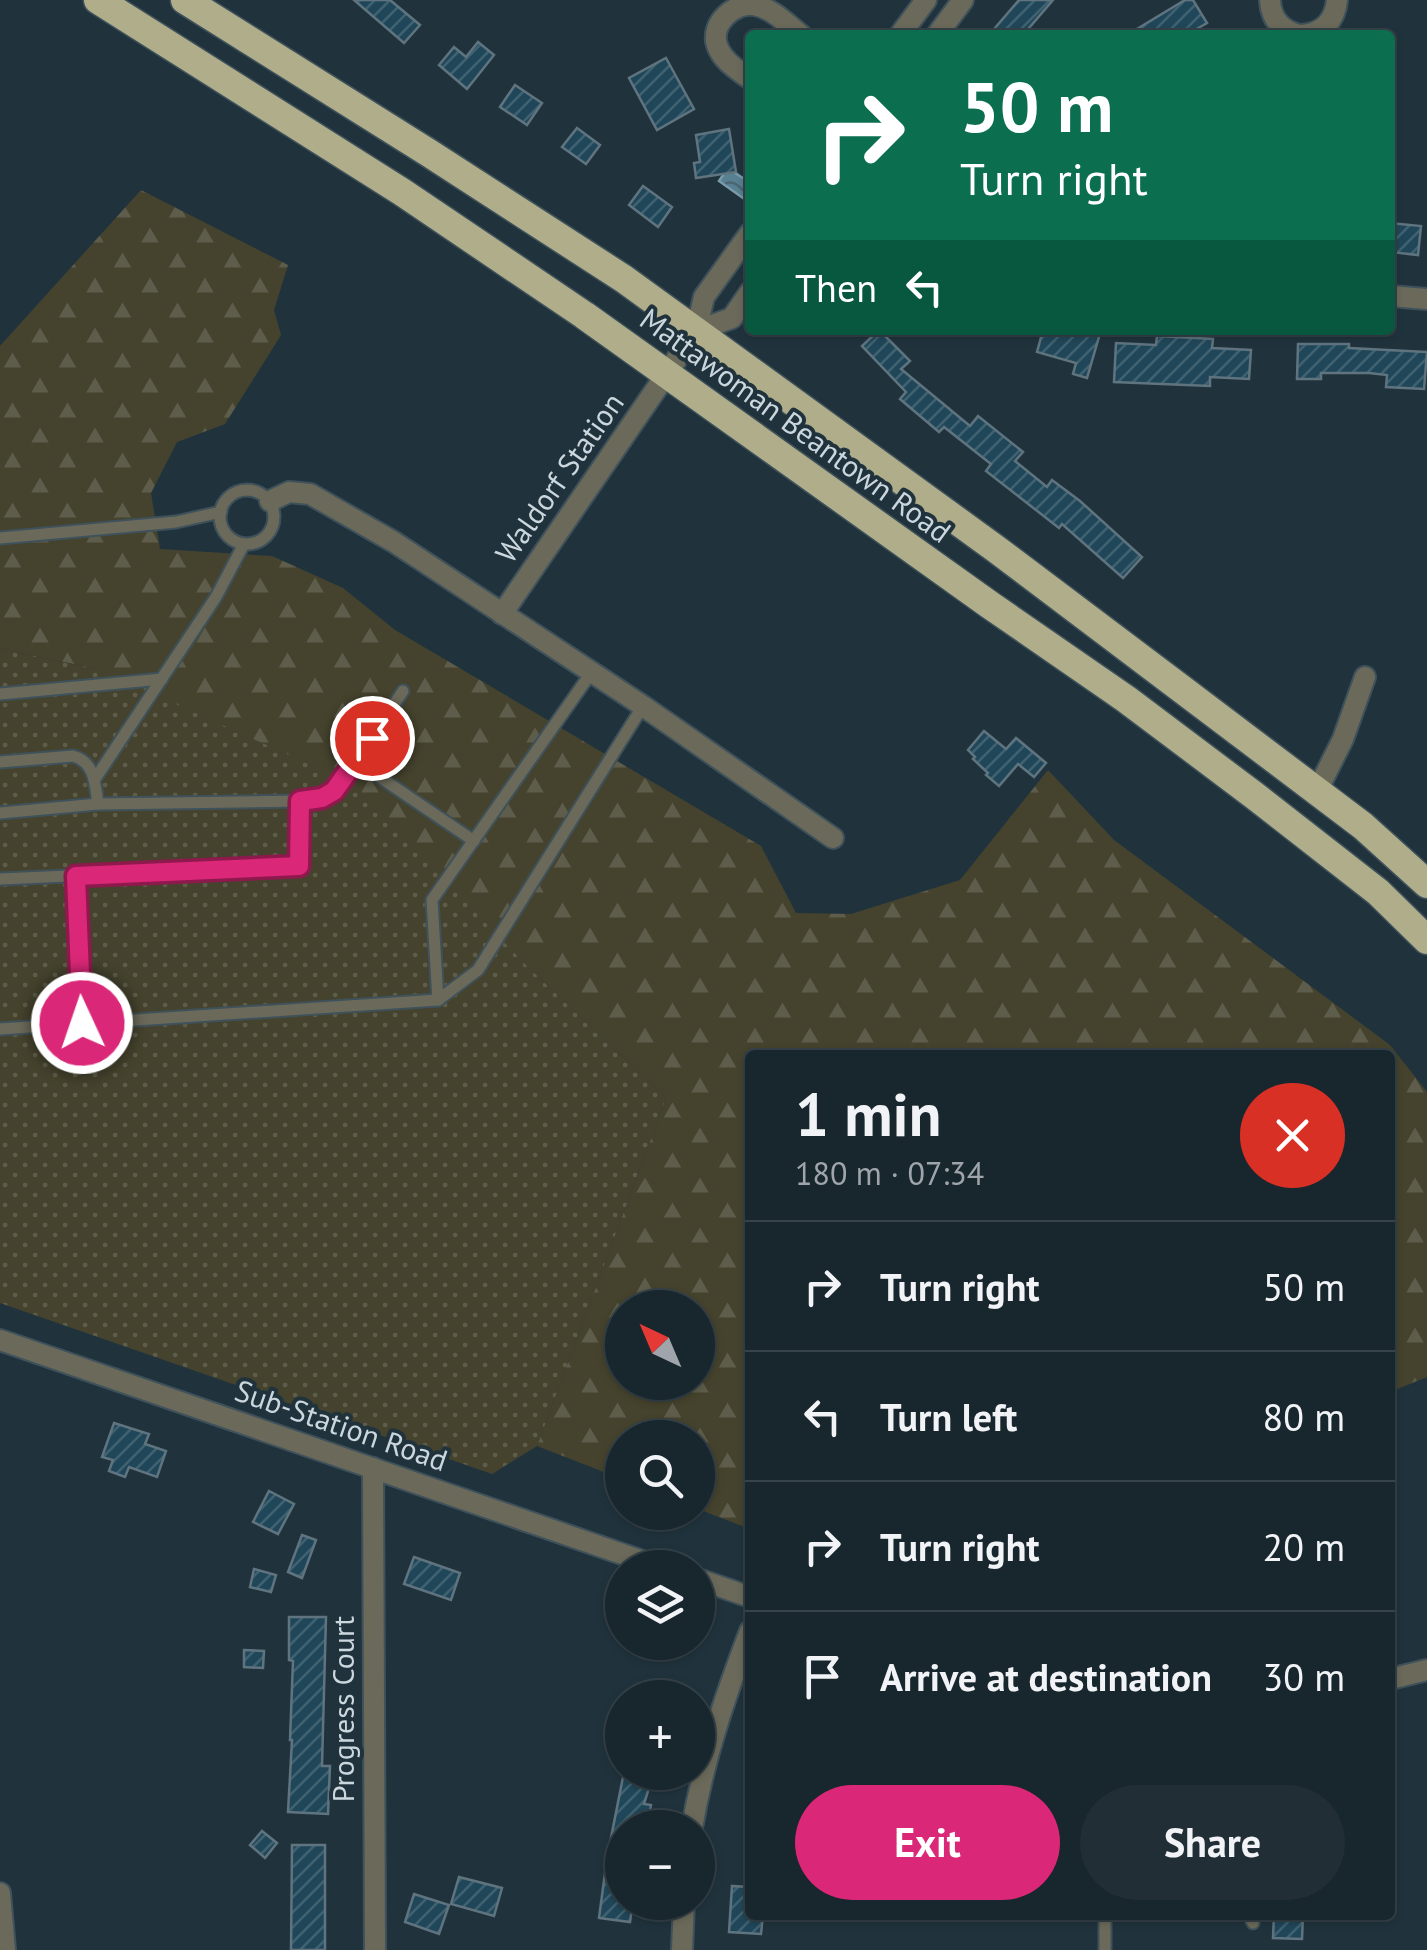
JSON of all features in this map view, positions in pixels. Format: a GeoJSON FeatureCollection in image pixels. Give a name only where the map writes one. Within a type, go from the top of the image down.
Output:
{"type":"FeatureCollection","features":[{"type":"Feature","properties":{"kind":"highway","name":"Mattawoman Beantown Road"},"geometry":{"type":"LineString","coordinates":[[98,0],[402,192],[584,315],[1126,699],[1378,892],[1427,940]]}},
{"type":"Feature","properties":{"kind":"highway","name":"Mattawoman Beantown Road"},"geometry":{"type":"LineString","coordinates":[[186,0],[478,184],[696,331],[980,538],[1363,826],[1427,884]]}},
{"type":"Feature","properties":{"kind":"highway"},"geometry":{"type":"LineString","coordinates":[[1260,799],[1293,805],[1427,916]]}},
{"type":"Feature","properties":{"kind":"street"},"geometry":{"type":"LineString","coordinates":[[904,30],[926,0]]}},
{"type":"Feature","properties":{"kind":"street"},"geometry":{"type":"LineString","coordinates":[[941,30],[963,0]]}},
{"type":"Feature","properties":{"kind":"street"},"geometry":{"type":"LineString","coordinates":[[1270,0],[1275,20],[1289,30]]}},
{"type":"Feature","properties":{"kind":"street"},"geometry":{"type":"LineString","coordinates":[[1321,30],[1332,19],[1338,0]]}},
{"type":"Feature","properties":{"kind":"street"},"geometry":{"type":"LineString","coordinates":[[745,75],[724,58],[716,43],[723,18],[751,4],[767,9],[794,30]]}},
{"type":"Feature","properties":{"kind":"street"},"geometry":{"type":"LineString","coordinates":[[696,331],[704,297],[745,240]]}},
{"type":"Feature","properties":{"kind":"street"},"geometry":{"type":"LineString","coordinates":[[1395,296],[1427,299]]}},
{"type":"Feature","properties":{"kind":"street"},"geometry":{"type":"LineString","coordinates":[[696,331],[732,318],[745,299]]}},
{"type":"Feature","properties":{"kind":"street","name":"Waldorf Station"},"geometry":{"type":"LineString","coordinates":[[502,614],[696,331]]}},
{"type":"Feature","properties":{"kind":"street"},"geometry":{"type":"LineString","coordinates":[[270,501],[289,492],[310,494],[394,542],[643,706],[833,838]]}},
{"type":"Feature","properties":{"kind":"street"},"geometry":{"type":"LineString","coordinates":[[1316,791],[1343,739],[1366,677]]}},
{"type":"Feature","properties":{"kind":"street","name":"Sub-Station Road"},"geometry":{"type":"LineString","coordinates":[[0,1340],[611,1550]]}},
{"type":"Feature","properties":{"kind":"street","name":"Progress Court"},"geometry":{"type":"LineString","coordinates":[[373,1468],[375,1950]]}},
{"type":"Feature","properties":{"kind":"street"},"geometry":{"type":"LineString","coordinates":[[715,1585],[745,1595]]}},
{"type":"Feature","properties":{"kind":"street"},"geometry":{"type":"LineString","coordinates":[[695,1810],[718,1716],[745,1644]]}},
{"type":"Feature","properties":{"kind":"street"},"geometry":{"type":"LineString","coordinates":[[1395,1678],[1427,1670]]}},
{"type":"Feature","properties":{"kind":"street"},"geometry":{"type":"LineString","coordinates":[[0,1893],[6,1950]]}},
{"type":"Feature","properties":{"kind":"street"},"geometry":{"type":"LineString","coordinates":[[682,1950],[683,1920]]}},
{"type":"Feature","properties":{"kind":"lane"},"geometry":{"type":"LineString","coordinates":[[246,490],[270,501],[274,509],[273,527],[262,540],[244,544],[228,537],[221,512],[230,496],[246,490]]}},
{"type":"Feature","properties":{"kind":"lane"},"geometry":{"type":"LineString","coordinates":[[0,538],[176,522],[221,512]]}},
{"type":"Feature","properties":{"kind":"lane"},"geometry":{"type":"LineString","coordinates":[[94,779],[216,598],[244,544]]}},
{"type":"Feature","properties":{"kind":"lane"},"geometry":{"type":"LineString","coordinates":[[438,1000],[432,900],[591,673]]}},
{"type":"Feature","properties":{"kind":"lane"},"geometry":{"type":"LineString","coordinates":[[0,694],[162,679]]}},
{"type":"Feature","properties":{"kind":"lane"},"geometry":{"type":"LineString","coordinates":[[0,813],[98,804],[322,798],[334,791],[403,691]]}},
{"type":"Feature","properties":{"kind":"lane"},"geometry":{"type":"LineString","coordinates":[[0,1029],[438,1000],[478,970],[643,706]]}},
{"type":"Feature","properties":{"kind":"lane"},"geometry":{"type":"LineString","coordinates":[[0,762],[82,758],[94,779],[98,804]]}},
{"type":"Feature","properties":{"kind":"lane"},"geometry":{"type":"LineString","coordinates":[[356,761],[474,840]]}},
{"type":"Feature","properties":{"kind":"lane"},"geometry":{"type":"LineString","coordinates":[[0,879],[299,866],[300,801]]}},
{"type":"Feature","properties":{"kind":"lane"},"geometry":{"type":"LineString","coordinates":[[76,876],[82,1023]]}},
{"type":"Feature","properties":{"kind":"lane"},"geometry":{"type":"LineString","coordinates":[[1105,1920],[1106,1950]]}},
{"type":"Feature","properties":{"kind":"green space"},"geometry":{"type":"Polygon","coordinates":[[[141,190],[288,265],[274,310],[281,335],[225,424],[177,442],[151,493],[160,549],[272,556],[343,588],[395,630],[761,846],[796,913],[851,914],[960,880],[1048,770],[1114,840],[1394,1050],[745,1050],[745,1527],[715,1516],[715,1420],[605,1420],[605,1472],[537,1446],[666,1098],[528,967],[98,669],[0,649],[0,346],[141,190]]]}},
{"type":"Feature","properties":{"kind":"green space"},"geometry":{"type":"Polygon","coordinates":[[[0,649],[98,669],[351,783],[528,967],[666,1098],[537,1446],[492,1474],[0,1303],[0,649]]]}},
{"type":"Feature","properties":{"kind":"green space"},"geometry":{"type":"Polygon","coordinates":[[[1395,1051],[1427,1092],[1427,1377],[1395,1390],[1395,1051]]]}},
{"type":"Feature","properties":{"kind":"water"},"geometry":{"type":"Polygon","coordinates":[[[728,168],[745,180],[745,195],[743,198],[719,181],[728,168]]]}},
{"type":"Feature","properties":{"kind":"building"},"geometry":{"type":"Polygon","coordinates":[[[354,0],[390,0],[420,25],[404,43],[354,0]]]}},
{"type":"Feature","properties":{"kind":"building"},"geometry":{"type":"Polygon","coordinates":[[[1019,0],[1053,0],[1027,30],[993,30],[1019,0]]]}},
{"type":"Feature","properties":{"kind":"building"},"geometry":{"type":"Polygon","coordinates":[[[1185,0],[1193,0],[1207,23],[1195,30],[1135,30],[1185,0]]]}},
{"type":"Feature","properties":{"kind":"building"},"geometry":{"type":"Polygon","coordinates":[[[478,42],[494,55],[467,89],[439,65],[454,47],[466,57],[478,42]]]}},
{"type":"Feature","properties":{"kind":"building"},"geometry":{"type":"Polygon","coordinates":[[[666,58],[694,109],[657,130],[629,78],[666,58]]]}},
{"type":"Feature","properties":{"kind":"building"},"geometry":{"type":"Polygon","coordinates":[[[515,85],[542,103],[527,125],[500,107],[515,85]]]}},
{"type":"Feature","properties":{"kind":"building"},"geometry":{"type":"Polygon","coordinates":[[[577,128],[600,145],[586,164],[562,147],[577,128]]]}},
{"type":"Feature","properties":{"kind":"building"},"geometry":{"type":"Polygon","coordinates":[[[729,129],[736,172],[696,178],[694,163],[700,162],[696,135],[729,129]]]}},
{"type":"Feature","properties":{"kind":"building"},"geometry":{"type":"Polygon","coordinates":[[[643,186],[672,207],[658,227],[629,205],[643,186]]]}},
{"type":"Feature","properties":{"kind":"building"},"geometry":{"type":"Polygon","coordinates":[[[1395,223],[1421,226],[1418,255],[1395,253],[1395,223]]]}},
{"type":"Feature","properties":{"kind":"building"},"geometry":{"type":"Polygon","coordinates":[[[874,335],[884,335],[910,361],[901,369],[970,426],[978,416],[1023,452],[1015,461],[1047,487],[1052,480],[1080,501],[1142,557],[1123,578],[1062,524],[1059,528],[986,471],[991,464],[944,427],[939,432],[900,399],[906,392],[862,346],[874,335]]]}},
{"type":"Feature","properties":{"kind":"building"},"geometry":{"type":"Polygon","coordinates":[[[1042,335],[1100,335],[1087,378],[1073,374],[1076,363],[1037,352],[1042,335]]]}},
{"type":"Feature","properties":{"kind":"building"},"geometry":{"type":"Polygon","coordinates":[[[1157,336],[1213,339],[1212,348],[1251,350],[1249,379],[1210,377],[1210,386],[1114,382],[1116,343],[1156,345],[1157,336]]]}},
{"type":"Feature","properties":{"kind":"building"},"geometry":{"type":"Polygon","coordinates":[[[1298,344],[1349,344],[1349,348],[1427,352],[1424,389],[1386,387],[1387,375],[1369,373],[1321,373],[1321,379],[1297,379],[1298,344]]]}},
{"type":"Feature","properties":{"kind":"building"},"geometry":{"type":"Polygon","coordinates":[[[984,731],[1006,749],[1016,738],[1046,763],[1034,777],[1018,764],[999,786],[968,750],[984,731]]]}},
{"type":"Feature","properties":{"kind":"building"},"geometry":{"type":"Polygon","coordinates":[[[114,1423],[149,1434],[145,1444],[166,1451],[157,1477],[129,1467],[125,1477],[109,1471],[113,1460],[102,1457],[114,1423]]]}},
{"type":"Feature","properties":{"kind":"building"},"geometry":{"type":"Polygon","coordinates":[[[269,1491],[294,1504],[278,1534],[253,1522],[269,1491]]]}},
{"type":"Feature","properties":{"kind":"building"},"geometry":{"type":"Polygon","coordinates":[[[302,1535],[316,1540],[302,1578],[288,1572],[302,1535]]]}},
{"type":"Feature","properties":{"kind":"building"},"geometry":{"type":"Polygon","coordinates":[[[414,1557],[460,1573],[451,1600],[404,1584],[414,1557]]]}},
{"type":"Feature","properties":{"kind":"building"},"geometry":{"type":"Polygon","coordinates":[[[254,1569],[276,1575],[271,1592],[250,1587],[254,1569]]]}},
{"type":"Feature","properties":{"kind":"building"},"geometry":{"type":"Polygon","coordinates":[[[289,1617],[326,1617],[322,1766],[330,1766],[328,1814],[288,1812],[293,1661],[289,1660],[289,1617]]]}},
{"type":"Feature","properties":{"kind":"building"},"geometry":{"type":"Polygon","coordinates":[[[244,1650],[264,1651],[263,1668],[244,1667],[244,1650]]]}},
{"type":"Feature","properties":{"kind":"building"},"geometry":{"type":"Polygon","coordinates":[[[620,1790],[648,1790],[644,1804],[651,1805],[650,1810],[616,1810],[620,1790]]]}},
{"type":"Feature","properties":{"kind":"building"},"geometry":{"type":"Polygon","coordinates":[[[262,1831],[277,1843],[265,1858],[250,1845],[262,1831]]]}},
{"type":"Feature","properties":{"kind":"building"},"geometry":{"type":"Polygon","coordinates":[[[292,1845],[325,1845],[325,1950],[291,1950],[292,1845]]]}},
{"type":"Feature","properties":{"kind":"building"},"geometry":{"type":"Polygon","coordinates":[[[605,1873],[605,1919],[599,1918],[605,1873]]]}},
{"type":"Feature","properties":{"kind":"building"},"geometry":{"type":"Polygon","coordinates":[[[459,1877],[502,1888],[494,1916],[451,1904],[459,1877]]]}},
{"type":"Feature","properties":{"kind":"building"},"geometry":{"type":"Polygon","coordinates":[[[732,1886],[745,1887],[745,1920],[762,1920],[761,1934],[729,1932],[732,1886]]]}},
{"type":"Feature","properties":{"kind":"building"},"geometry":{"type":"Polygon","coordinates":[[[414,1894],[449,1905],[439,1934],[405,1922],[414,1894]]]}},
{"type":"Feature","properties":{"kind":"building"},"geometry":{"type":"Polygon","coordinates":[[[1274,1920],[1303,1920],[1302,1939],[1273,1938],[1274,1920]]]}},
{"type":"Feature","properties":{"kind":"route"},"geometry":{"type":"LineString","coordinates":[[82,1023],[76,876],[299,866],[300,801],[322,798],[334,791],[372,738]]}}]}
